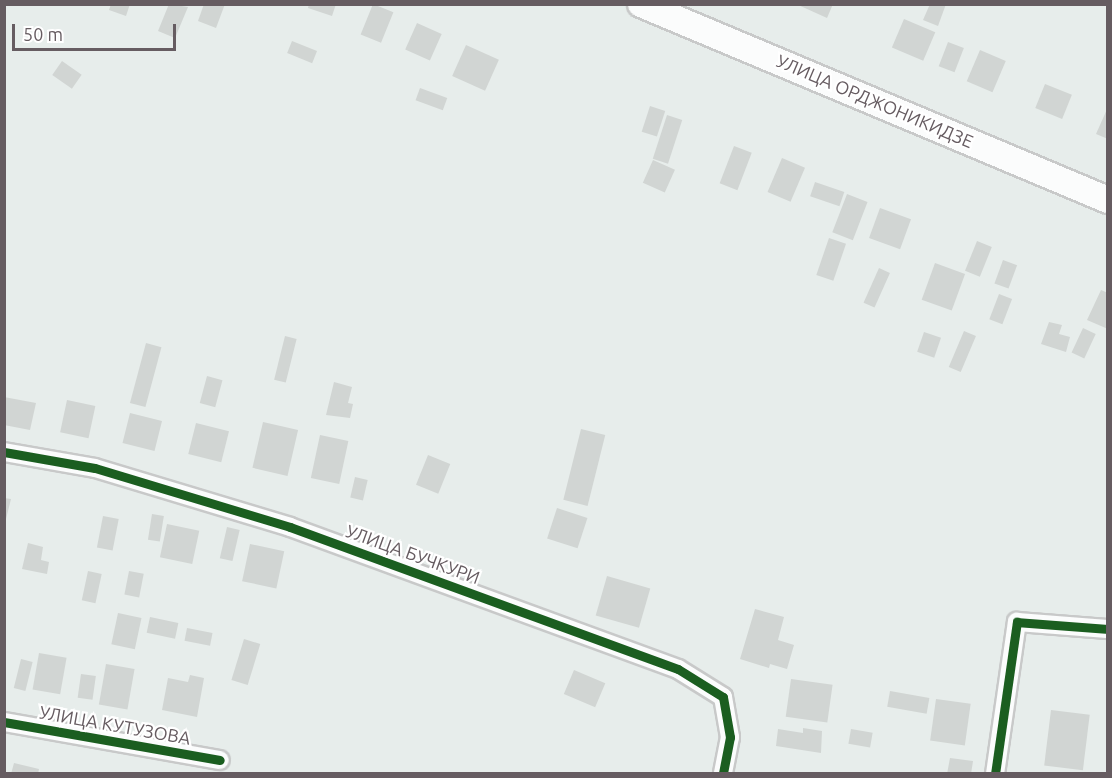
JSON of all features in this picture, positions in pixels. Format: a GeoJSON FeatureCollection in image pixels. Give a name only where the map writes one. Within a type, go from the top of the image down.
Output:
{"type":"FeatureCollection","features":[{"type":"Feature","properties":{"kind":"main road","name":"УЛИЦА ОРДЖОНИКИДЗЕ"},"geometry":{"type":"LineString","coordinates":[[641,4],[1107,200]]}},
{"type":"Feature","properties":{"kind":"street","name":"УЛИЦА БУЧКУРИ"},"geometry":{"type":"LineString","coordinates":[[4,452],[95,468],[290,527],[678,669],[723,696],[730,737],[723,774]]}},
{"type":"Feature","properties":{"kind":"street"},"geometry":{"type":"LineString","coordinates":[[995,774],[1017,622],[1107,629]]}},
{"type":"Feature","properties":{"kind":"street","name":"УЛИЦА КУТУЗОВА"},"geometry":{"type":"LineString","coordinates":[[4,722],[220,760]]}},
{"type":"Feature","properties":{"kind":"building"},"geometry":{"type":"Polygon","coordinates":[[[111,4],[130,4],[126,16],[109,10],[111,4]]]}},
{"type":"Feature","properties":{"kind":"building"},"geometry":{"type":"Polygon","coordinates":[[[169,4],[188,7],[175,38],[158,31],[169,4]]]}},
{"type":"Feature","properties":{"kind":"building"},"geometry":{"type":"Polygon","coordinates":[[[204,4],[225,4],[216,28],[198,21],[204,4]]]}},
{"type":"Feature","properties":{"kind":"building"},"geometry":{"type":"Polygon","coordinates":[[[309,4],[336,4],[332,16],[308,8],[309,4]]]}},
{"type":"Feature","properties":{"kind":"building"},"geometry":{"type":"Polygon","coordinates":[[[373,4],[393,12],[381,43],[361,35],[373,4]]]}},
{"type":"Feature","properties":{"kind":"building"},"geometry":{"type":"Polygon","coordinates":[[[796,4],[833,4],[827,18],[796,4]]]}},
{"type":"Feature","properties":{"kind":"building"},"geometry":{"type":"Polygon","coordinates":[[[930,4],[946,4],[938,26],[923,20],[930,4]]]}},
{"type":"Feature","properties":{"kind":"building"},"geometry":{"type":"Polygon","coordinates":[[[904,19],[935,32],[923,61],[892,48],[904,19]]]}},
{"type":"Feature","properties":{"kind":"building"},"geometry":{"type":"Polygon","coordinates":[[[417,23],[442,34],[430,60],[405,49],[417,23]]]}},
{"type":"Feature","properties":{"kind":"building"},"geometry":{"type":"Polygon","coordinates":[[[292,41],[317,51],[312,63],[287,53],[292,41]]]}},
{"type":"Feature","properties":{"kind":"building"},"geometry":{"type":"Polygon","coordinates":[[[948,42],[964,48],[955,72],[939,66],[948,42]]]}},
{"type":"Feature","properties":{"kind":"building"},"geometry":{"type":"Polygon","coordinates":[[[466,45],[499,60],[485,91],[452,76],[466,45]]]}},
{"type":"Feature","properties":{"kind":"building"},"geometry":{"type":"Polygon","coordinates":[[[980,50],[1006,61],[992,92],[967,81],[980,50]]]}},
{"type":"Feature","properties":{"kind":"building"},"geometry":{"type":"Polygon","coordinates":[[[62,61],[82,75],[72,89],[52,75],[62,61]]]}},
{"type":"Feature","properties":{"kind":"building"},"geometry":{"type":"Polygon","coordinates":[[[1045,84],[1072,95],[1062,119],[1035,108],[1045,84]]]}},
{"type":"Feature","properties":{"kind":"building"},"geometry":{"type":"Polygon","coordinates":[[[420,88],[447,98],[443,110],[416,100],[420,88]]]}},
{"type":"Feature","properties":{"kind":"building"},"geometry":{"type":"Polygon","coordinates":[[[650,106],[665,111],[657,137],[642,132],[650,106]]]}},
{"type":"Feature","properties":{"kind":"building"},"geometry":{"type":"Polygon","coordinates":[[[1108,107],[1108,139],[1096,134],[1108,107]]]}},
{"type":"Feature","properties":{"kind":"building"},"geometry":{"type":"Polygon","coordinates":[[[667,115],[682,120],[668,164],[653,159],[667,115]]]}},
{"type":"Feature","properties":{"kind":"building"},"geometry":{"type":"Polygon","coordinates":[[[734,146],[752,153],[737,190],[720,183],[734,146]]]}},
{"type":"Feature","properties":{"kind":"building"},"geometry":{"type":"Polygon","coordinates":[[[782,158],[805,168],[791,202],[768,192],[782,158]]]}},
{"type":"Feature","properties":{"kind":"building"},"geometry":{"type":"Polygon","coordinates":[[[653,160],[675,170],[665,193],[643,183],[653,160]]]}},
{"type":"Feature","properties":{"kind":"building"},"geometry":{"type":"Polygon","coordinates":[[[815,182],[844,192],[839,206],[810,196],[815,182]]]}},
{"type":"Feature","properties":{"kind":"building"},"geometry":{"type":"Polygon","coordinates":[[[847,194],[868,202],[853,240],[832,232],[847,194]]]}},
{"type":"Feature","properties":{"kind":"building"},"geometry":{"type":"Polygon","coordinates":[[[880,208],[911,219],[900,249],[869,238],[880,208]]]}},
{"type":"Feature","properties":{"kind":"building"},"geometry":{"type":"Polygon","coordinates":[[[829,238],[846,244],[833,281],[816,275],[829,238]]]}},
{"type":"Feature","properties":{"kind":"building"},"geometry":{"type":"Polygon","coordinates":[[[977,241],[992,247],[980,277],[965,271],[977,241]]]}},
{"type":"Feature","properties":{"kind":"building"},"geometry":{"type":"Polygon","coordinates":[[[1003,260],[1017,265],[1009,289],[994,283],[1003,260]]]}},
{"type":"Feature","properties":{"kind":"building"},"geometry":{"type":"Polygon","coordinates":[[[935,263],[965,274],[952,311],[922,300],[935,263]]]}},
{"type":"Feature","properties":{"kind":"building"},"geometry":{"type":"Polygon","coordinates":[[[879,268],[890,273],[875,308],[864,303],[879,268]]]}},
{"type":"Feature","properties":{"kind":"building"},"geometry":{"type":"Polygon","coordinates":[[[1101,290],[1108,293],[1108,329],[1087,320],[1101,290]]]}},
{"type":"Feature","properties":{"kind":"building"},"geometry":{"type":"Polygon","coordinates":[[[999,294],[1012,299],[1002,324],[989,319],[999,294]]]}},
{"type":"Feature","properties":{"kind":"building"},"geometry":{"type":"Polygon","coordinates":[[[1049,322],[1062,325],[1059,334],[1070,337],[1066,352],[1041,344],[1049,322]]]}},
{"type":"Feature","properties":{"kind":"building"},"geometry":{"type":"Polygon","coordinates":[[[1083,328],[1096,334],[1084,358],[1072,352],[1083,328]]]}},
{"type":"Feature","properties":{"kind":"building"},"geometry":{"type":"Polygon","coordinates":[[[964,331],[976,336],[961,372],[949,367],[964,331]]]}},
{"type":"Feature","properties":{"kind":"building"},"geometry":{"type":"Polygon","coordinates":[[[924,332],[941,338],[934,358],[917,352],[924,332]]]}},
{"type":"Feature","properties":{"kind":"building"},"geometry":{"type":"Polygon","coordinates":[[[285,336],[297,339],[286,383],[274,380],[285,336]]]}},
{"type":"Feature","properties":{"kind":"building"},"geometry":{"type":"Polygon","coordinates":[[[146,343],[161,347],[145,407],[130,403],[146,343]]]}},
{"type":"Feature","properties":{"kind":"building"},"geometry":{"type":"Polygon","coordinates":[[[207,376],[222,380],[215,407],[200,403],[207,376]]]}},
{"type":"Feature","properties":{"kind":"building"},"geometry":{"type":"Polygon","coordinates":[[[334,382],[352,387],[348,403],[353,404],[350,418],[326,415],[334,382]]]}},
{"type":"Feature","properties":{"kind":"building"},"geometry":{"type":"Polygon","coordinates":[[[4,397],[36,403],[30,430],[4,425],[4,397]]]}},
{"type":"Feature","properties":{"kind":"building"},"geometry":{"type":"Polygon","coordinates":[[[67,400],[95,406],[89,438],[60,432],[67,400]]]}},
{"type":"Feature","properties":{"kind":"building"},"geometry":{"type":"Polygon","coordinates":[[[130,413],[162,421],[155,451],[123,443],[130,413]]]}},
{"type":"Feature","properties":{"kind":"building"},"geometry":{"type":"Polygon","coordinates":[[[263,422],[298,430],[288,476],[252,468],[263,422]]]}},
{"type":"Feature","properties":{"kind":"building"},"geometry":{"type":"Polygon","coordinates":[[[196,423],[229,431],[221,462],[188,454],[196,423]]]}},
{"type":"Feature","properties":{"kind":"building"},"geometry":{"type":"Polygon","coordinates":[[[581,429],[605,435],[588,506],[563,500],[581,429]]]}},
{"type":"Feature","properties":{"kind":"building"},"geometry":{"type":"Polygon","coordinates":[[[320,435],[348,441],[339,484],[311,478],[320,435]]]}},
{"type":"Feature","properties":{"kind":"building"},"geometry":{"type":"Polygon","coordinates":[[[428,455],[450,464],[438,494],[416,485],[428,455]]]}},
{"type":"Feature","properties":{"kind":"building"},"geometry":{"type":"Polygon","coordinates":[[[355,477],[368,480],[363,500],[350,497],[355,477]]]}},
{"type":"Feature","properties":{"kind":"building"},"geometry":{"type":"Polygon","coordinates":[[[4,498],[11,499],[5,523],[4,523],[4,498]]]}},
{"type":"Feature","properties":{"kind":"building"},"geometry":{"type":"Polygon","coordinates":[[[557,508],[587,518],[578,548],[547,538],[557,508]]]}},
{"type":"Feature","properties":{"kind":"building"},"geometry":{"type":"Polygon","coordinates":[[[152,514],[164,516],[160,542],[148,540],[152,514]]]}},
{"type":"Feature","properties":{"kind":"building"},"geometry":{"type":"Polygon","coordinates":[[[103,516],[119,519],[113,550],[97,547],[103,516]]]}},
{"type":"Feature","properties":{"kind":"building"},"geometry":{"type":"Polygon","coordinates":[[[167,524],[199,531],[192,564],[160,557],[167,524]]]}},
{"type":"Feature","properties":{"kind":"building"},"geometry":{"type":"Polygon","coordinates":[[[227,527],[240,530],[232,561],[220,558],[227,527]]]}},
{"type":"Feature","properties":{"kind":"building"},"geometry":{"type":"Polygon","coordinates":[[[28,543],[43,547],[41,560],[49,562],[47,574],[22,569],[28,543]]]}},
{"type":"Feature","properties":{"kind":"building"},"geometry":{"type":"Polygon","coordinates":[[[250,544],[284,551],[276,588],[242,581],[250,544]]]}},
{"type":"Feature","properties":{"kind":"building"},"geometry":{"type":"Polygon","coordinates":[[[88,571],[102,574],[95,603],[82,600],[88,571]]]}},
{"type":"Feature","properties":{"kind":"building"},"geometry":{"type":"Polygon","coordinates":[[[129,571],[144,574],[139,597],[124,595],[129,571]]]}},
{"type":"Feature","properties":{"kind":"building"},"geometry":{"type":"Polygon","coordinates":[[[607,576],[650,588],[639,628],[596,615],[607,576]]]}},
{"type":"Feature","properties":{"kind":"building"},"geometry":{"type":"Polygon","coordinates":[[[755,609],[784,617],[778,640],[794,645],[787,669],[770,664],[769,668],[740,659],[755,609]]]}},
{"type":"Feature","properties":{"kind":"building"},"geometry":{"type":"Polygon","coordinates":[[[118,613],[141,618],[135,649],[111,644],[118,613]]]}},
{"type":"Feature","properties":{"kind":"building"},"geometry":{"type":"Polygon","coordinates":[[[150,617],[178,623],[175,639],[147,633],[150,617]]]}},
{"type":"Feature","properties":{"kind":"building"},"geometry":{"type":"Polygon","coordinates":[[[187,628],[213,633],[210,646],[185,641],[187,628]]]}},
{"type":"Feature","properties":{"kind":"building"},"geometry":{"type":"Polygon","coordinates":[[[244,639],[260,644],[248,685],[231,680],[244,639]]]}},
{"type":"Feature","properties":{"kind":"building"},"geometry":{"type":"Polygon","coordinates":[[[39,653],[67,658],[60,694],[33,689],[39,653]]]}},
{"type":"Feature","properties":{"kind":"building"},"geometry":{"type":"Polygon","coordinates":[[[21,659],[33,662],[25,691],[14,688],[21,659]]]}},
{"type":"Feature","properties":{"kind":"building"},"geometry":{"type":"Polygon","coordinates":[[[106,664],[135,669],[127,709],[99,704],[106,664]]]}},
{"type":"Feature","properties":{"kind":"building"},"geometry":{"type":"Polygon","coordinates":[[[574,670],[605,683],[595,707],[564,694],[574,670]]]}},
{"type":"Feature","properties":{"kind":"building"},"geometry":{"type":"Polygon","coordinates":[[[81,674],[96,676],[93,700],[78,698],[81,674]]]}},
{"type":"Feature","properties":{"kind":"building"},"geometry":{"type":"Polygon","coordinates":[[[190,675],[204,678],[197,717],[162,710],[168,678],[188,682],[190,675]]]}},
{"type":"Feature","properties":{"kind":"building"},"geometry":{"type":"Polygon","coordinates":[[[791,679],[833,685],[827,722],[786,717],[791,679]]]}},
{"type":"Feature","properties":{"kind":"building"},"geometry":{"type":"Polygon","coordinates":[[[890,691],[929,698],[927,714],[887,707],[890,691]]]}},
{"type":"Feature","properties":{"kind":"building"},"geometry":{"type":"Polygon","coordinates":[[[936,699],[971,704],[965,745],[930,741],[936,699]]]}},
{"type":"Feature","properties":{"kind":"building"},"geometry":{"type":"Polygon","coordinates":[[[1051,710],[1090,715],[1083,770],[1044,766],[1051,710]]]}},
{"type":"Feature","properties":{"kind":"building"},"geometry":{"type":"Polygon","coordinates":[[[803,728],[822,731],[821,753],[776,746],[778,729],[803,733],[803,728]]]}},
{"type":"Feature","properties":{"kind":"building"},"geometry":{"type":"Polygon","coordinates":[[[851,729],[873,733],[870,748],[848,744],[851,729]]]}},
{"type":"Feature","properties":{"kind":"building"},"geometry":{"type":"Polygon","coordinates":[[[950,758],[973,761],[971,774],[947,774],[950,758]]]}},
{"type":"Feature","properties":{"kind":"building"},"geometry":{"type":"Polygon","coordinates":[[[14,763],[39,769],[38,774],[11,774],[14,763]]]}},
{"type":"Feature","properties":{"kind":"cycle path"},"geometry":{"type":"LineString","coordinates":[[4,452],[95,468],[290,527],[678,669],[723,697],[730,737],[723,774]]}},
{"type":"Feature","properties":{"kind":"cycle path"},"geometry":{"type":"LineString","coordinates":[[995,774],[1017,622],[1108,629]]}},
{"type":"Feature","properties":{"kind":"cycle path"},"geometry":{"type":"LineString","coordinates":[[4,722],[220,760]]}}]}
